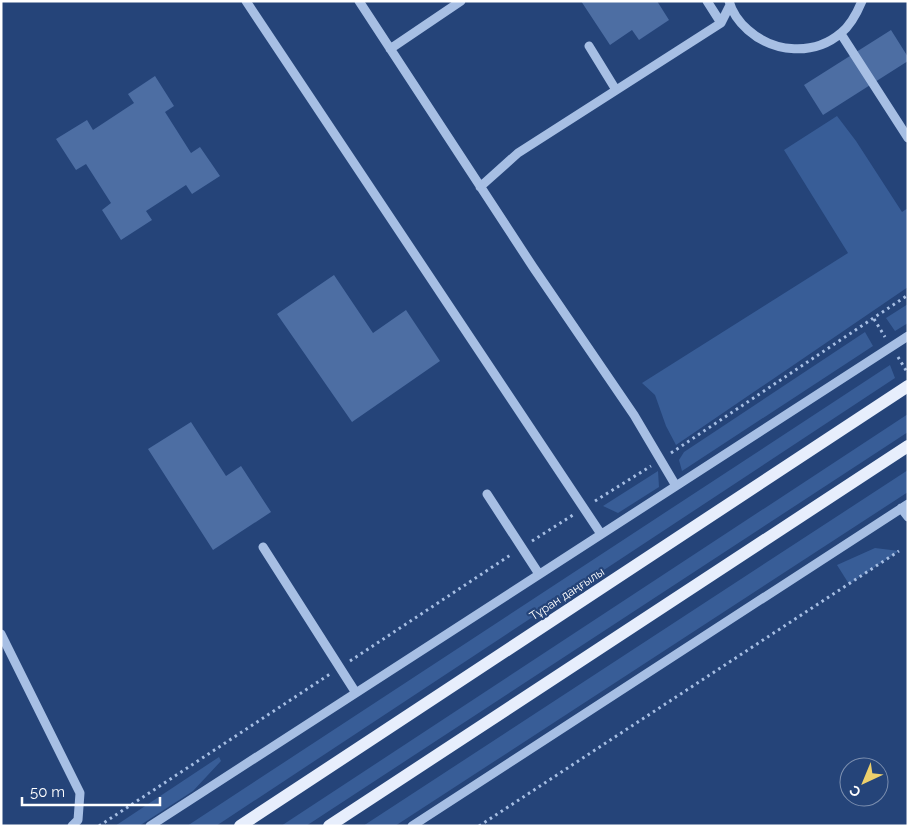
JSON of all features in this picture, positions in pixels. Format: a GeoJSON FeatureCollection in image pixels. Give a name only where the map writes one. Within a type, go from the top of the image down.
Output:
{"type":"FeatureCollection","features":[{"type":"Feature","properties":{"kind":"main road","name":"Тұран даңғылы"},"geometry":{"type":"LineString","coordinates":[[240,826],[908,386]]}},
{"type":"Feature","properties":{"kind":"main road"},"geometry":{"type":"LineString","coordinates":[[329,826],[908,446]]}},
{"type":"Feature","properties":{"kind":"street"},"geometry":{"type":"LineString","coordinates":[[246,1],[601,534]]}},
{"type":"Feature","properties":{"kind":"street"},"geometry":{"type":"LineString","coordinates":[[359,1],[480,187],[634,415],[676,486]]}},
{"type":"Feature","properties":{"kind":"street"},"geometry":{"type":"LineString","coordinates":[[390,49],[461,1]]}},
{"type":"Feature","properties":{"kind":"street"},"geometry":{"type":"LineString","coordinates":[[707,1],[721,23]]}},
{"type":"Feature","properties":{"kind":"street"},"geometry":{"type":"LineString","coordinates":[[729,3],[741,24],[758,39],[778,48],[800,50],[822,45],[841,34],[855,17],[862,1]]}},
{"type":"Feature","properties":{"kind":"street"},"geometry":{"type":"LineString","coordinates":[[480,187],[518,153],[721,23],[729,3]]}},
{"type":"Feature","properties":{"kind":"street"},"geometry":{"type":"LineString","coordinates":[[841,34],[908,138]]}},
{"type":"Feature","properties":{"kind":"street"},"geometry":{"type":"LineString","coordinates":[[589,46],[616,90]]}},
{"type":"Feature","properties":{"kind":"street"},"geometry":{"type":"LineString","coordinates":[[150,826],[908,336]]}},
{"type":"Feature","properties":{"kind":"street"},"geometry":{"type":"LineString","coordinates":[[486,494],[540,574]]}},
{"type":"Feature","properties":{"kind":"street"},"geometry":{"type":"LineString","coordinates":[[412,826],[905,506],[908,517]]}},
{"type":"Feature","properties":{"kind":"street"},"geometry":{"type":"LineString","coordinates":[[263,546],[356,693]]}},
{"type":"Feature","properties":{"kind":"street"},"geometry":{"type":"LineString","coordinates":[[1,634],[80,793],[78,820],[72,826]]}},
{"type":"Feature","properties":{"kind":"path"},"geometry":{"type":"LineString","coordinates":[[99,826],[522,548],[660,460],[908,295]]}},
{"type":"Feature","properties":{"kind":"path"},"geometry":{"type":"LineString","coordinates":[[874,319],[886,339]]}},
{"type":"Feature","properties":{"kind":"path"},"geometry":{"type":"LineString","coordinates":[[898,357],[908,373]]}},
{"type":"Feature","properties":{"kind":"path"},"geometry":{"type":"LineString","coordinates":[[479,826],[899,551]]}},
{"type":"Feature","properties":{"kind":"shaded area"},"geometry":{"type":"Polygon","coordinates":[[[837,116],[856,141],[902,212],[908,208],[908,287],[676,445],[666,426],[655,395],[642,383],[848,253],[784,150],[837,116]]]}},
{"type":"Feature","properties":{"kind":"shaded area"},"geometry":{"type":"Polygon","coordinates":[[[908,304],[908,323],[895,331],[886,318],[908,304]]]}},
{"type":"Feature","properties":{"kind":"shaded area"},"geometry":{"type":"Polygon","coordinates":[[[865,332],[873,346],[682,471],[679,460],[684,452],[865,332]]]}},
{"type":"Feature","properties":{"kind":"shaded area"},"geometry":{"type":"Polygon","coordinates":[[[890,365],[895,378],[216,826],[187,826],[890,365]]]}},
{"type":"Feature","properties":{"kind":"shaded area"},"geometry":{"type":"Polygon","coordinates":[[[908,414],[908,432],[306,826],[281,826],[908,414]]]}},
{"type":"Feature","properties":{"kind":"shaded area"},"geometry":{"type":"Polygon","coordinates":[[[908,470],[908,492],[395,826],[363,826],[908,470]]]}},
{"type":"Feature","properties":{"kind":"shaded area"},"geometry":{"type":"Polygon","coordinates":[[[658,471],[659,487],[618,513],[603,506],[658,471]]]}},
{"type":"Feature","properties":{"kind":"shaded area"},"geometry":{"type":"Polygon","coordinates":[[[875,548],[899,551],[849,584],[837,565],[875,548]]]}},
{"type":"Feature","properties":{"kind":"shaded area"},"geometry":{"type":"Polygon","coordinates":[[[219,757],[221,761],[193,791],[139,826],[115,826],[219,757]]]}},
{"type":"Feature","properties":{"kind":"building"},"geometry":{"type":"Polygon","coordinates":[[[581,1],[657,1],[669,20],[639,40],[632,30],[610,45],[581,1]]]}},
{"type":"Feature","properties":{"kind":"building"},"geometry":{"type":"Polygon","coordinates":[[[891,30],[908,57],[908,61],[823,115],[804,85],[891,30]]]}},
{"type":"Feature","properties":{"kind":"building"},"geometry":{"type":"Polygon","coordinates":[[[155,76],[174,106],[165,112],[191,153],[200,147],[220,176],[192,194],[186,185],[146,211],[152,220],[121,240],[102,210],[111,203],[86,164],[76,170],[56,139],[87,120],[93,130],[134,103],[128,94],[155,76]]]}},
{"type":"Feature","properties":{"kind":"building"},"geometry":{"type":"Polygon","coordinates":[[[334,275],[373,333],[406,310],[440,361],[352,422],[277,314],[334,275]]]}},
{"type":"Feature","properties":{"kind":"building"},"geometry":{"type":"Polygon","coordinates":[[[191,422],[226,476],[241,466],[271,512],[213,550],[148,449],[191,422]]]}}]}
